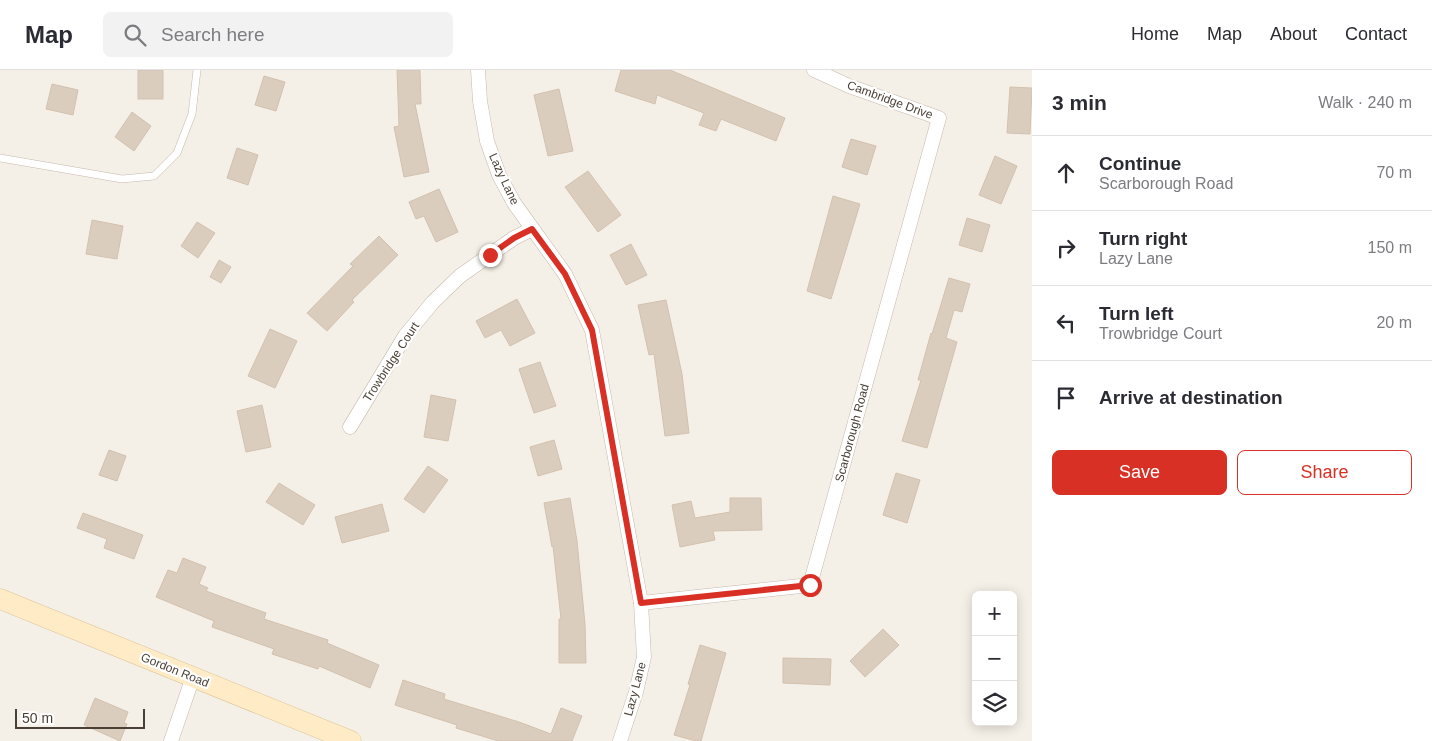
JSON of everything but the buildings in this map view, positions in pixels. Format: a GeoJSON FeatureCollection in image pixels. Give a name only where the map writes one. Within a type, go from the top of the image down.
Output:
{"type":"FeatureCollection","features":[{"type":"Feature","properties":{"kind":"street","name":"Lazy Lane"},"geometry":{"type":"LineString","coordinates":[[478,70],[480,101],[488,141],[499,175],[514,203],[565,274],[592,330],[641,603],[644,657],[636,692],[620,741]]}},
{"type":"Feature","properties":{"kind":"street","name":"Cambridge Drive"},"geometry":{"type":"LineString","coordinates":[[814,70],[850,86],[939,118]]}},
{"type":"Feature","properties":{"kind":"street","name":"Scarborough Road"},"geometry":{"type":"LineString","coordinates":[[641,603],[810,585],[939,118]]}},
{"type":"Feature","properties":{"kind":"street","name":"Trowbridge Court"},"geometry":{"type":"LineString","coordinates":[[350,427],[405,336],[433,302],[460,276],[514,238],[532,229]]}},
{"type":"Feature","properties":{"kind":"street","name":"Gordon Road"},"geometry":{"type":"LineString","coordinates":[[0,598],[351,741]]}},
{"type":"Feature","properties":{"kind":"street"},"geometry":{"type":"LineString","coordinates":[[171,741],[193,677]]}},
{"type":"Feature","properties":{"kind":"lane"},"geometry":{"type":"LineString","coordinates":[[0,158],[122,180],[154,176],[178,153],[192,114],[197,70]]}},
{"type":"Feature","properties":{"kind":"route"},"geometry":{"type":"LineString","coordinates":[[490,255],[514,238],[532,229],[565,274],[592,330],[641,603],[810,585]]}}]}
